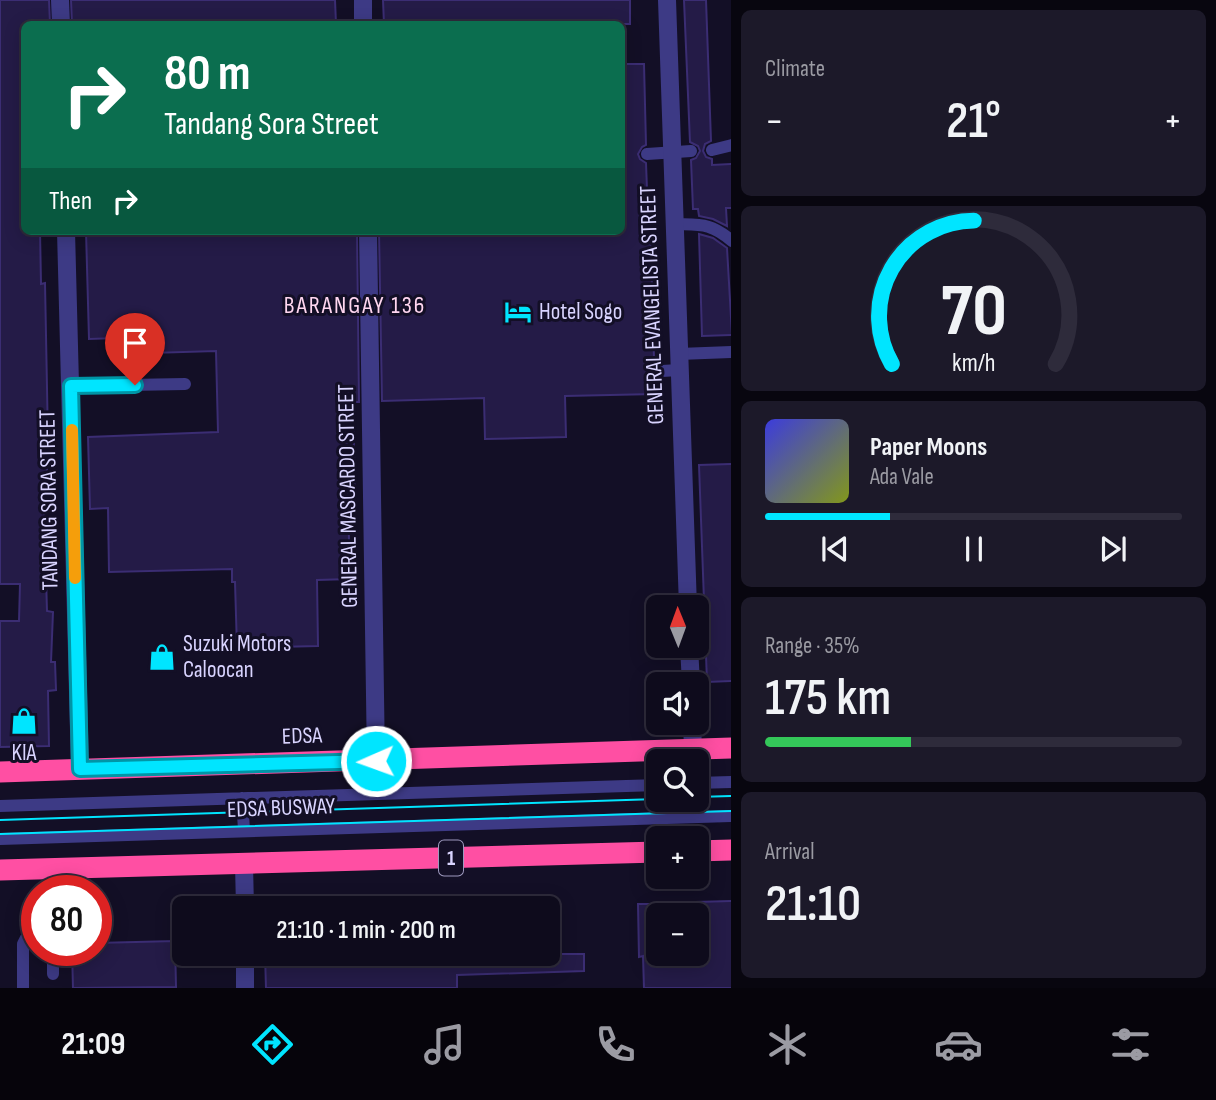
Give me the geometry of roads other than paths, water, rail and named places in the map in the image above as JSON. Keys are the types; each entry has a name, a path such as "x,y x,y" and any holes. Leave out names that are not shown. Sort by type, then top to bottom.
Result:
{"highway":[{"name":"EDSA","path":"693,749 731,748"},
{"name":"EDSA","path":"0,772 646,751"},
{"path":"709,851 731,850"},
{"name":"1","path":"0,870 646,852"}],"street":[{"path":"60,0 61,21"},
{"path":"363,0 363,21"},
{"name":"GENERAL EVANGELISTA STREET","path":"667,0 673,224 673,365 687,595"},
{"name":"TANDANG SORA STREET","path":"66,235 80,769"},
{"name":"GENERAL MASCARDO STREET","path":"368,235 376,761"},
{"path":"692,735 693,749"},
{"path":"244,864 245,896"},
{"path":"245,966 245,988"}],"lane":[{"path":"712,149 731,145"},
{"path":"647,154 691,151"},
{"path":"673,224 718,229 731,242"},
{"path":"673,365 731,352"},
{"path":"71,386 184,384"},
{"path":"709,783 731,782"},
{"name":"EDSA BUSWAY","path":"0,807 646,785"},
{"path":"242,798 244,830"},
{"name":"EDSA BUSWAY","path":"0,839 731,816"},
{"path":"52,869 52,875"},
{"path":"23,966 23,988"},
{"path":"53,966 53,974"}],"tram line":[{"path":"709,797 731,796"},
{"path":"0,820 646,799"},
{"path":"0,834 731,811"}],"place":[{"name":"Hotel Sogo","path":"518,312"},
{"name":"Suzuki Motors Caloocan","path":"162,657"},
{"name":"KIA","path":"24,721"}],"district":[{"name":"BARANGAY 136","path":"355,305"}]}
